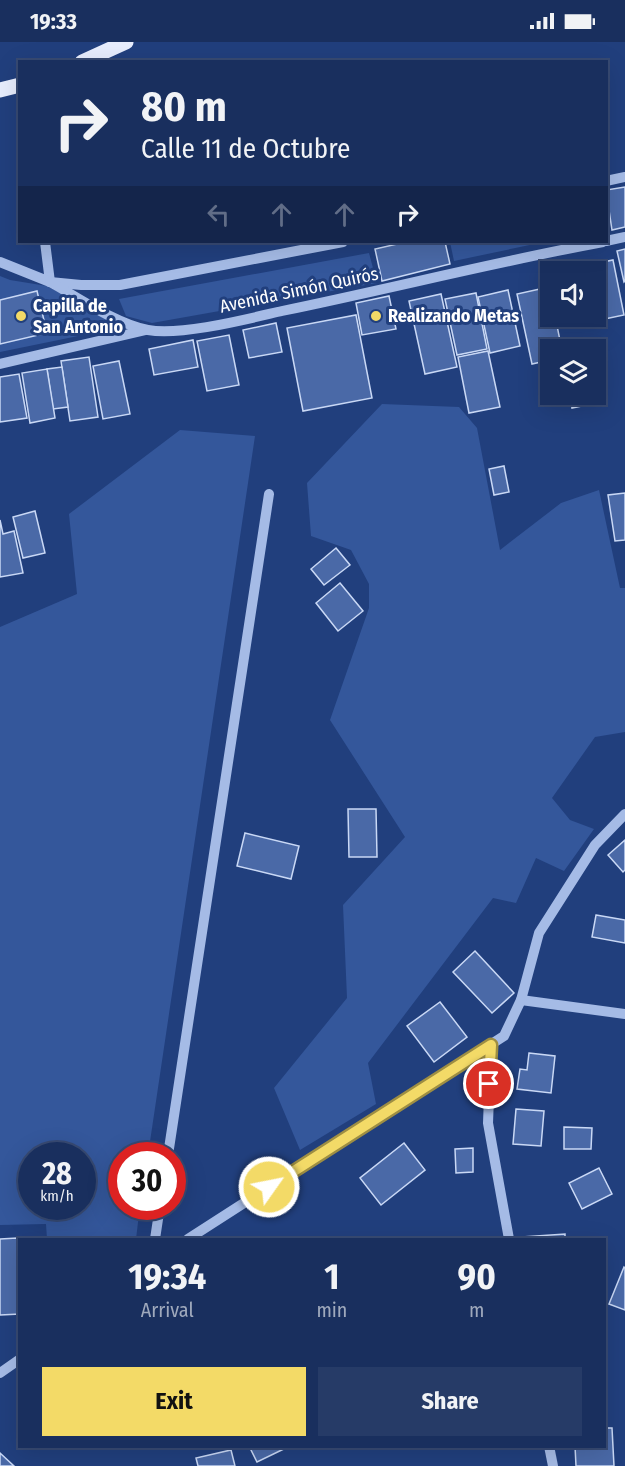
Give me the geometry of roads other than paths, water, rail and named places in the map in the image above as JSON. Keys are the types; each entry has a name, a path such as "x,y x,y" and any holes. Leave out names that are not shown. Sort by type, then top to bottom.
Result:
{"main road":[{"path":"86,60 126,42"},
{"path":"0,90 18,86"}],"street":[{"path":"608,181 625,177"},
{"name":"Avenida Simón Quirós","path":"608,240 625,237"},
{"path":"45,243 50,282"},
{"path":"0,262 50,282 120,285 339,243"},
{"name":"Avenida Simón Quirós","path":"50,282 110,316 146,330 183,330 253,318 519,257 593,243"},
{"path":"0,364 146,330"},
{"path":"170,1142 269,494"},
{"path":"190,1238 504,1036 521,1000 539,933 596,845 625,814"},
{"path":"521,1000 625,1014"},
{"path":"491,1045 488,1123 508,1238"},
{"path":"155,1238 158,1220"},
{"path":"0,1373 18,1360"},
{"path":"549,1448 553,1466"}],"place":[{"name":"Capilla de San Antonio","path":"21,316"},
{"name":"Realizando Metas","path":"376,316"}]}
